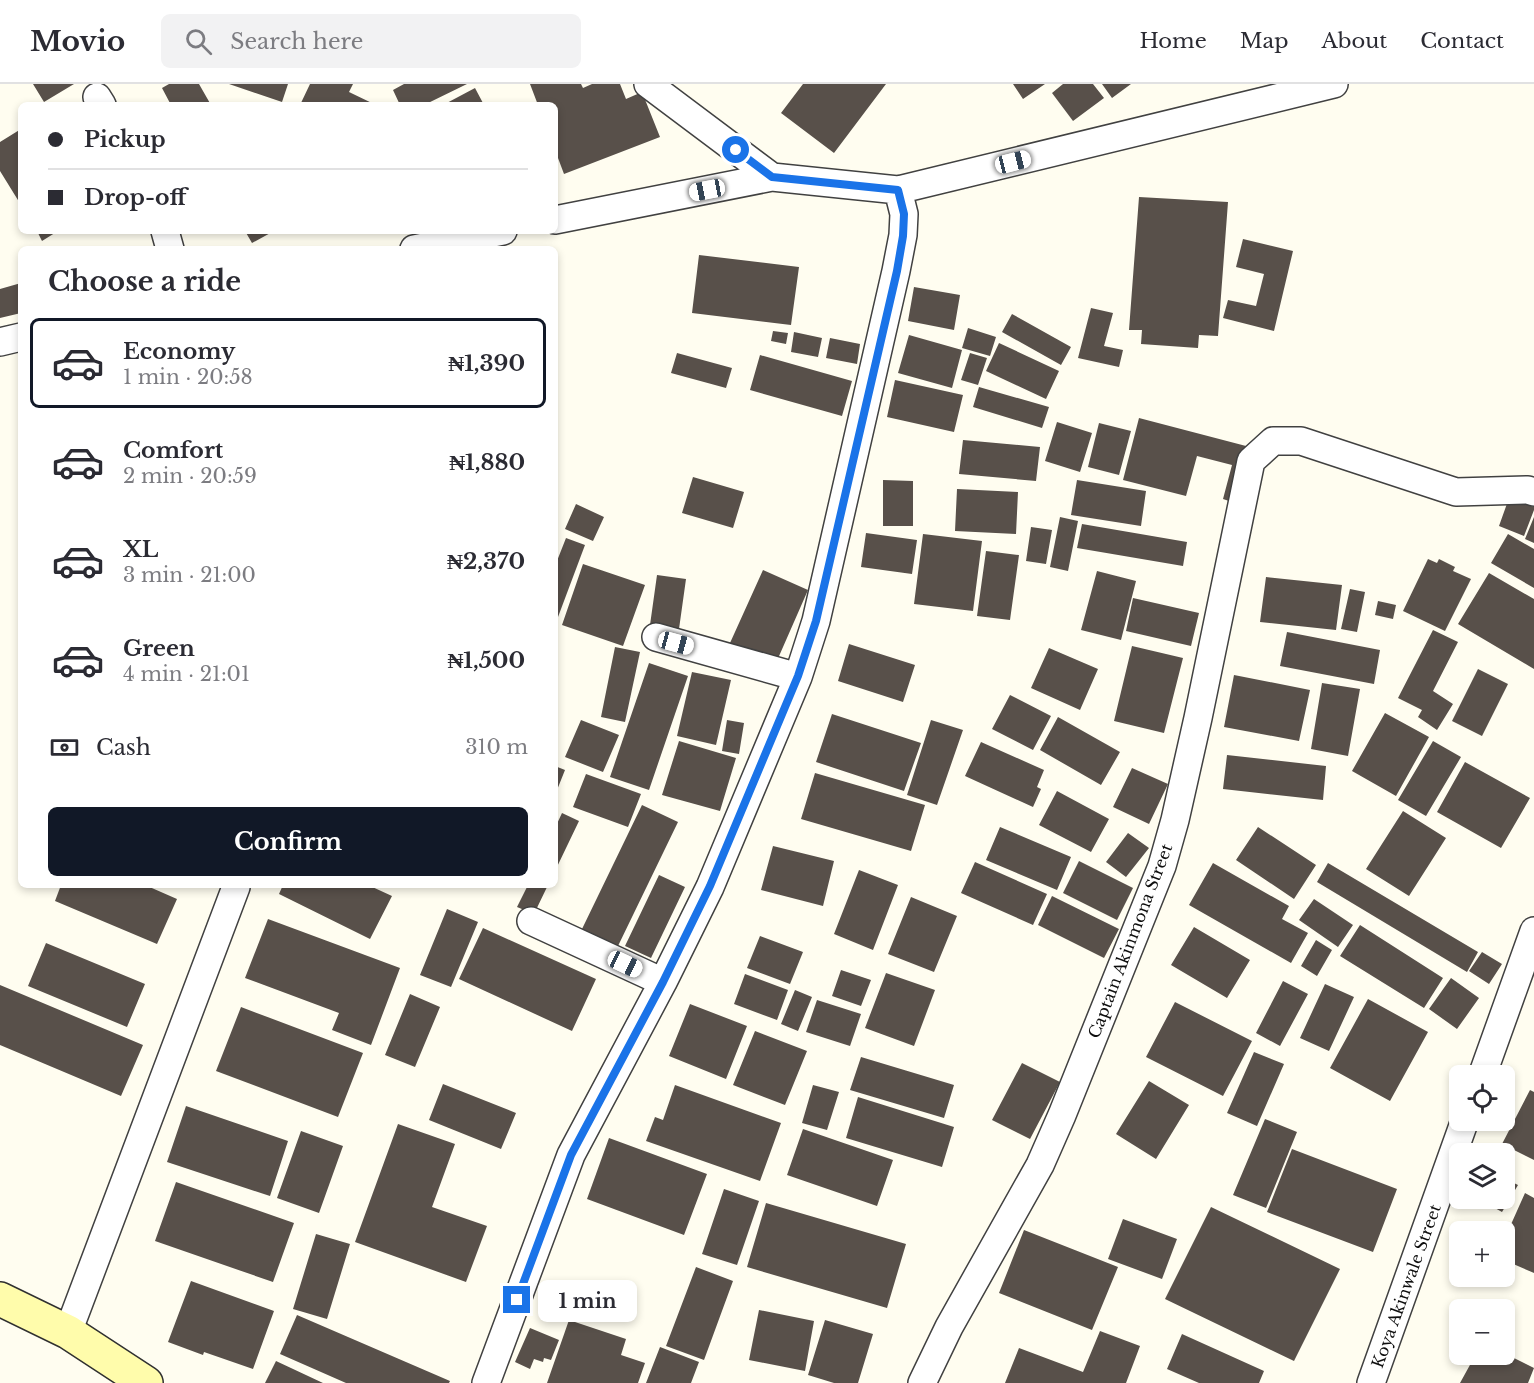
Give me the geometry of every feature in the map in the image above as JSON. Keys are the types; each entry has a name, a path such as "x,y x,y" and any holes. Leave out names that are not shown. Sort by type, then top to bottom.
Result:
{"street":[{"path":"648,84 772,177"},
{"path":"558,219 772,177 898,190 1334,84"},
{"path":"486,1383 571,1155 663,982 710,886 798,676 816,621 897,271 904,214 898,190"},
{"path":"429,246 488,234"},
{"path":"0,342 18,338"},
{"name":"Captain Akinmona Street","path":"922,1383 949,1327 1040,1165 1071,1094 1162,866 1198,718 1251,461 1273,441 1301,441 1456,492 1528,490 1534,492"},
{"path":"656,637 798,676"},
{"path":"68,1332 236,888"},
{"path":"531,921 663,982"},
{"path":"1486,1065 1534,931"},
{"name":"Koya Akinwale Street","path":"1371,1383 1461,1131"},
{"path":"0,1299 68,1332 146,1383"}],"building":[{"path":"33,84 74,84 44,102"},
{"path":"169,84 199,84 209,102 169,102 162,88"},
{"path":"229,84 288,84 282,102"},
{"path":"310,84 353,84 349,92 370,102 301,102"},
{"path":"404,84 467,84 430,102 399,102 393,90"},
{"path":"530,84 581,84 583,88 592,84 620,84 626,99 642,92 660,137 564,174 558,158 558,102 537,102"},
{"path":"803,84 886,84 834,153 781,113"},
{"path":"1013,84 1045,84 1023,99"},
{"path":"1063,84 1093,84 1104,98 1073,121 1052,93"},
{"path":"1102,84 1131,84 1112,98"},
{"path":"475,88 482,102 449,102"},
{"path":"18,131 18,200 0,171 0,142"},
{"path":"1139,197 1228,202 1218,336 1199,335 1198,348 1141,344 1142,330 1129,330"},
{"path":"38,234 53,234 42,241"},
{"path":"247,234 268,234 252,243"},
{"path":"1243,239 1293,251 1274,331 1223,318 1228,300 1256,306 1264,274 1236,267"},
{"path":"699,255 799,267 791,325 692,313"},
{"path":"18,284 18,314 0,318 0,289"},
{"path":"914,287 960,295 954,330 908,321"},
{"path":"1091,308 1113,313 1104,346 1123,350 1119,367 1078,358"},
{"path":"1012,314 1071,347 1061,365 1002,332"},
{"path":"968,328 996,337 990,356 962,348"},
{"path":"773,331 788,333 786,344 771,341"},
{"path":"794,332 822,338 818,357 791,352"},
{"path":"909,335 962,350 952,388 898,373"},
{"path":"830,338 860,344 857,364 826,358"},
{"path":"999,343 1059,371 1046,399 986,371"},
{"path":"677,353 732,368 726,388 671,373"},
{"path":"970,353 987,358 978,385 961,380"},
{"path":"760,355 852,381 842,416 750,390"},
{"path":"895,380 963,395 954,432 887,417"},
{"path":"979,387 1049,407 1042,428 973,407"},
{"path":"1139,418 1246,446 1232,502 1223,499 1232,465 1197,456 1186,496 1123,480"},
{"path":"1057,422 1092,433 1080,472 1045,461"},
{"path":"1099,423 1131,431 1119,475 1088,467"},
{"path":"963,440 1040,447 1036,481 959,474"},
{"path":"693,477 744,492 733,528 682,513"},
{"path":"883,480 913,481 913,526 883,526"},
{"path":"1077,480 1146,491 1141,526 1071,515"},
{"path":"957,489 1018,492 1016,534 955,531"},
{"path":"1509,498 1534,507 1524,536 1499,526"},
{"path":"576,504 604,517 593,541 565,529"},
{"path":"1060,517 1078,521 1068,571 1050,567"},
{"path":"1534,517 1534,543 1525,539"},
{"path":"1082,524 1187,542 1183,566 1077,548"},
{"path":"1031,527 1052,530 1046,564 1026,561"},
{"path":"866,533 917,540 912,574 861,567"},
{"path":"923,534 982,541 973,611 914,604"},
{"path":"1508,534 1534,549 1534,588 1491,563"},
{"path":"566,538 585,545 558,617 558,558"},
{"path":"986,551 1019,555 1010,620 977,616"},
{"path":"1428,559 1437,563 1439,559 1455,567 1453,571 1471,579 1445,631 1403,611"},
{"path":"583,564 645,585 623,646 562,625"},
{"path":"763,570 808,590 776,663 730,643"},
{"path":"1097,571 1136,581 1121,640 1081,630"},
{"path":"1489,573 1534,599 1534,669 1458,624"},
{"path":"657,575 686,579 679,629 650,625"},
{"path":"1266,577 1342,585 1336,630 1260,622"},
{"path":"1350,589 1365,592 1357,632 1341,629"},
{"path":"1133,598 1199,613 1191,646 1126,631"},
{"path":"1378,601 1396,605 1393,619 1375,615"},
{"path":"1433,630 1458,642 1433,691 1453,704 1437,730 1418,717 1422,710 1398,698"},
{"path":"1287,632 1380,650 1374,684 1280,666"},
{"path":"849,644 915,665 903,702 838,681"},
{"path":"1132,646 1183,658 1164,733 1114,721"},
{"path":"615,647 640,652 625,722 601,717"},
{"path":"1049,648 1098,669 1080,710 1031,688"},
{"path":"649,663 688,676 649,790 610,777"},
{"path":"1478,669 1508,684 1482,736 1452,721"},
{"path":"692,672 731,680 716,745 677,736"},
{"path":"1234,675 1310,690 1299,741 1224,727"},
{"path":"1322,683 1360,689 1348,756 1311,749"},
{"path":"1010,695 1051,716 1033,750 992,729"},
{"path":"1385,713 1429,737 1396,796 1352,771"},
{"path":"832,714 921,743 904,791 816,762"},
{"path":"1058,717 1120,752 1101,785 1040,750"},
{"path":"581,720 619,735 603,772 565,757"},
{"path":"727,720 744,723 739,754 722,751"},
{"path":"931,720 963,730 937,805 907,795"},
{"path":"679,741 736,758 720,811 662,795"},
{"path":"1433,741 1461,757 1426,816 1398,800"},
{"path":"981,742 1044,770 1037,787 1041,789 1033,807 965,776"},
{"path":"1227,755 1326,766 1323,800 1223,789"},
{"path":"1465,762 1530,798 1501,848 1437,812"},
{"path":"558,767 565,770 558,788"},
{"path":"1132,768 1168,784 1149,824 1113,807"},
{"path":"815,773 925,805 911,851 801,819"},
{"path":"586,774 641,794 628,827 573,807"},
{"path":"1057,791 1109,819 1091,852 1039,825"},
{"path":"642,805 678,822 618,946 582,929"},
{"path":"1403,811 1446,838 1409,896 1366,869"},
{"path":"562,813 579,821 558,865 558,822"},
{"path":"1000,827 1071,857 1057,890 986,860"},
{"path":"1258,827 1316,865 1294,899 1236,860"},
{"path":"1128,833 1149,848 1126,877 1106,862"},
{"path":"773,846 834,861 823,906 761,890"},
{"path":"1079,861 1133,888 1117,920 1063,893"},
{"path":"975,862 1047,894 1033,925 961,893"},
{"path":"1213,863 1289,906 1282,919 1308,933 1291,963 1189,905"},
{"path":"1328,863 1478,952 1467,972 1317,882"},
{"path":"859,870 898,885 873,950 834,934"},
{"path":"659,875 685,887 651,958 625,946"},
{"path":"60,888 152,888 177,899 157,944 55,901"},
{"path":"282,888 375,888 392,896 370,939 279,894"},
{"path":"526,888 547,888 534,914 517,907"},
{"path":"1052,896 1119,929 1104,958 1038,925"},
{"path":"911,897 957,916 934,972 888,954"},
{"path":"1314,899 1353,925 1338,947 1299,920"},
{"path":"447,909 478,922 451,987 420,975"},
{"path":"268,919 400,968 371,1045 332,1030 339,1013 245,978"},
{"path":"1360,925 1443,978 1424,1008 1340,956"},
{"path":"1194,927 1250,960 1227,998 1171,965"},
{"path":"483,928 596,979 572,1031 459,979"},
{"path":"760,936 803,952 790,984 747,968"},
{"path":"1316,940 1332,950 1317,976 1301,966"},
{"path":"46,943 145,984 127,1027 28,986"},
{"path":"1482,952 1502,964 1489,984 1469,971"},
{"path":"841,970 871,980 861,1006 832,996"},
{"path":"886,973 935,990 914,1046 865,1028"},
{"path":"745,974 788,990 777,1020 734,1004"},
{"path":"1451,978 1479,998 1457,1029 1429,1009"},
{"path":"1283,981 1308,994 1280,1046 1256,1033"},
{"path":"1325,984 1354,997 1329,1051 1300,1038"},
{"path":"0,985 143,1045 121,1096 0,1045"},
{"path":"795,990 812,997 798,1031 781,1024"},
{"path":"410,994 440,1007 415,1067 385,1055"},
{"path":"1368,999 1428,1032 1390,1101 1330,1068"},
{"path":"817,1000 861,1014 850,1046 806,1032"},
{"path":"1175,1002 1252,1041 1223,1096 1146,1057"},
{"path":"690,1004 747,1026 726,1079 669,1056"},
{"path":"241,1007 363,1053 338,1117 216,1071"},
{"path":"755,1031 807,1051 785,1105 733,1085"},
{"path":"1254,1052 1284,1064 1257,1126 1227,1113"},
{"path":"861,1057 954,1085 944,1118 850,1090"},
{"path":"1022,1063 1060,1082 1030,1139 992,1120"},
{"path":"1149,1081 1189,1105 1156,1159 1116,1134"},
{"path":"443,1084 516,1113 501,1149 429,1120"},
{"path":"675,1085 781,1123 760,1181 646,1141 655,1117 663,1120"},
{"path":"813,1085 839,1092 827,1130 802,1123"},
{"path":"1530,1090 1534,1092 1534,1160 1515,1150 1515,1143 1503,1143 1509,1131 1515,1131 1515,1119"},
{"path":"858,1097 954,1127 942,1167 846,1138"},
{"path":"186,1106 288,1141 270,1196 167,1162"},
{"path":"1265,1119 1297,1132 1266,1208 1233,1195"},
{"path":"398,1124 455,1144 432,1207 487,1226 466,1282 355,1242"},
{"path":"803,1129 893,1160 877,1206 787,1175"},
{"path":"301,1131 343,1146 319,1213 277,1198"},
{"path":"609,1138 707,1174 684,1235 587,1199"},
{"path":"1292,1149 1397,1189 1373,1252 1267,1212"},
{"path":"176,1182 294,1223 273,1282 155,1241"},
{"path":"724,1189 759,1201 737,1265 702,1254"},
{"path":"1525,1193 1534,1198 1534,1273 1515,1265 1515,1221 1512,1221"},
{"path":"766,1203 906,1244 887,1308 747,1267"},
{"path":"1211,1207 1340,1269 1294,1361 1165,1299"},
{"path":"1123,1219 1177,1239 1162,1279 1108,1259"},
{"path":"1024,1230 1118,1267 1092,1330 999,1293"},
{"path":"316,1234 350,1244 327,1319 293,1309"},
{"path":"696,1267 733,1281 704,1360 666,1346"},
{"path":"191,1281 274,1311 253,1369 168,1342"},
{"path":"759,1310 814,1321 805,1371 749,1360"},
{"path":"297,1315 450,1381 449,1383 346,1383 280,1354"},
{"path":"569,1320 626,1339 621,1355 645,1363 638,1383 547,1383"},
{"path":"825,1320 873,1334 858,1383 834,1383 808,1375"},
{"path":"530,1328 559,1340 551,1360 544,1358 543,1362 534,1359 530,1369 515,1362"},
{"path":"1100,1331 1140,1346 1126,1383 1005,1383 1019,1348 1083,1372"},
{"path":"1182,1334 1264,1371 1259,1383 1199,1383 1167,1369"},
{"path":"660,1347 699,1362 691,1383 646,1383"},
{"path":"1515,1358 1534,1368 1528,1383 1460,1383 1470,1365 1515,1365"},
{"path":"276,1361 323,1383 265,1383"}],"route":[{"path":"517,1300 571,1155 663,982 710,886 798,676 816,621 897,271 904,214 898,190 772,177 736,150"}]}
